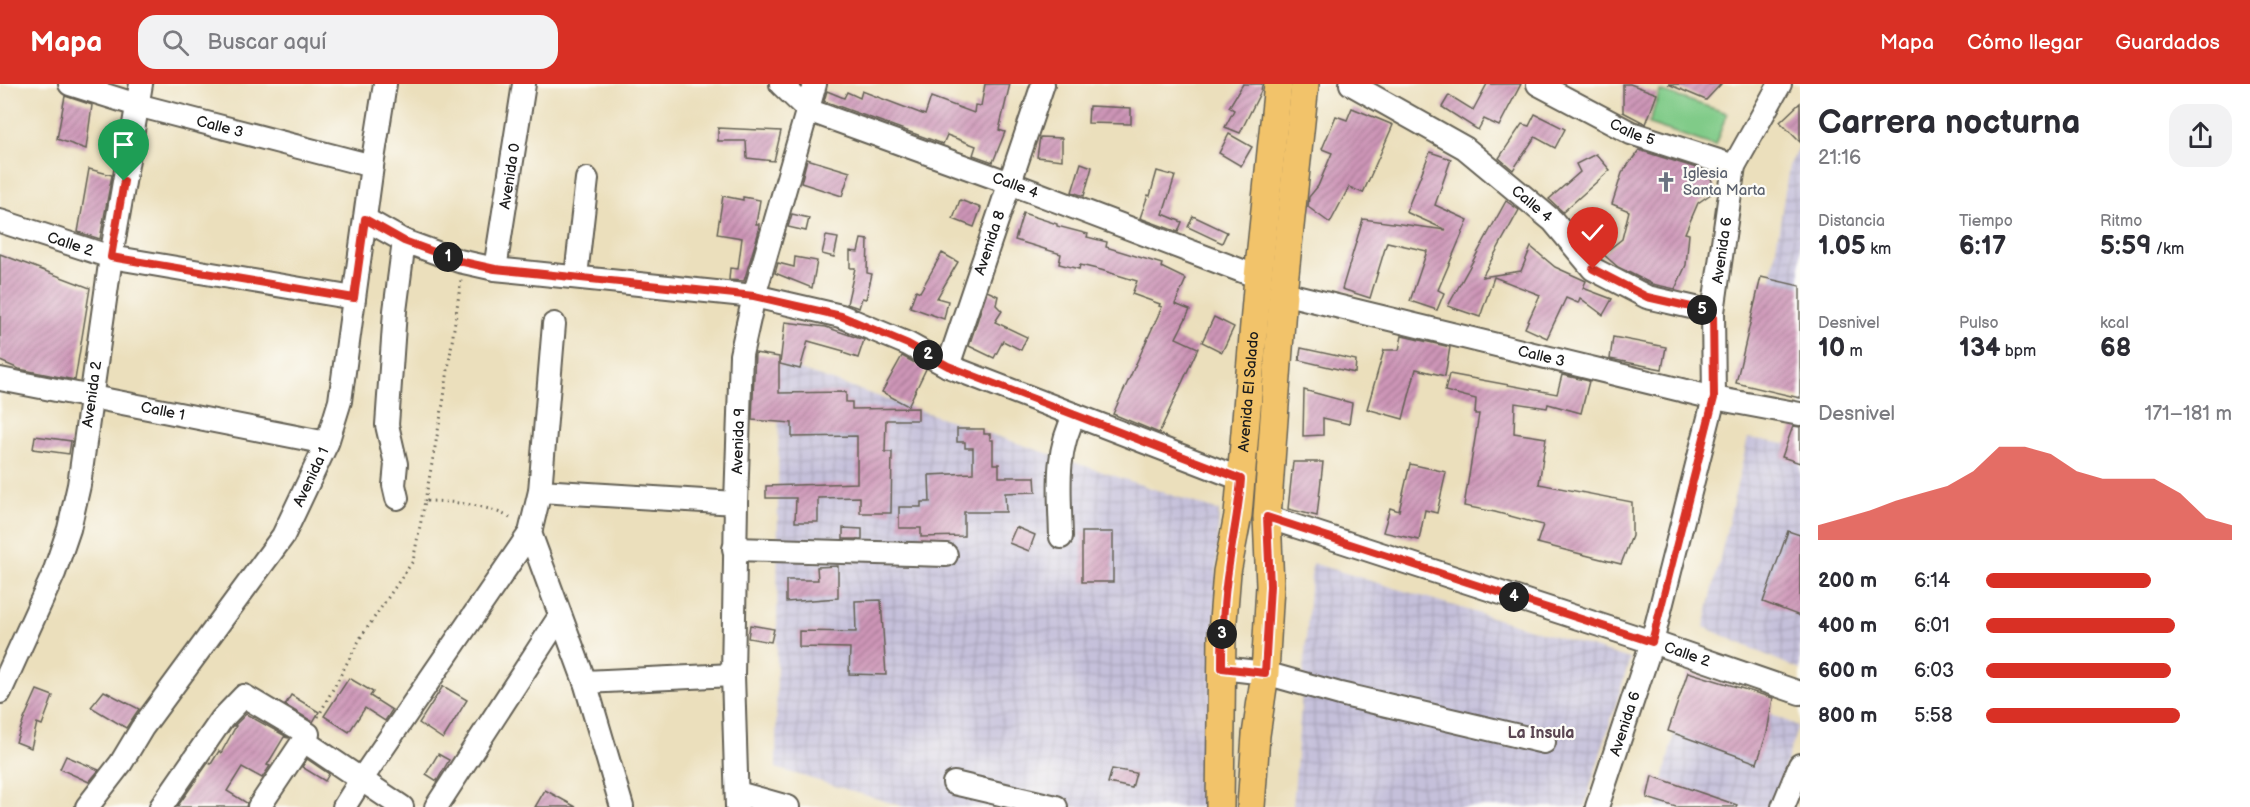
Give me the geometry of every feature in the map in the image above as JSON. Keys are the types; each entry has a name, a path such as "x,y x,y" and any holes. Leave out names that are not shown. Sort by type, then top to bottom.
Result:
{"main road":[{"name":"Avenida El Salado","path":"1220,807 1222,633 1227,572 1238,515 1258,277 1278,84"},
{"name":"Avenida El Salado","path":"1251,807 1256,735 1265,673 1270,586 1267,517 1283,293 1305,84"}],"street":[{"name":"Calle 3","path":"70,84 139,94 372,166"},
{"name":"Avenida 1","path":"87,807 283,536 327,443 340,401 372,166 386,84"},
{"name":"Avenida 0","path":"495,269 524,84"},
{"name":"Calle 4","path":"781,84 808,110 1010,183 1258,277"},
{"name":"Avenida 9","path":"738,800 733,675 734,549 741,355 754,296 815,84"},
{"name":"Avenida 8","path":"948,366 1043,84"},
{"name":"Calle 4","path":"1352,84 1465,148 1553,220 1593,269 1647,297 1713,312"},
{"name":"Calle 5","path":"1538,84 1631,133 1734,166"},
{"name":"Avenida 6","path":"1597,807 1652,642 1714,398 1713,312 1734,166 1780,84"},
{"name":"Avenida 2","path":"0,692 54,573 69,530 79,485 111,257 139,94"},
{"path":"576,276 587,179"},
{"path":"365,219 404,241 464,262 495,269 754,296 841,316 908,344 948,366 1241,479"},
{"name":"Calle 2","path":"0,221 111,257 354,298"},
{"path":"397,498 394,485 396,464 387,425 395,311 404,241"},
{"name":"Calle 3","path":"1283,293 1714,398 1800,414"},
{"path":"344,807 530,533 540,491 554,324"},
{"name":"Calle 1","path":"0,379 327,443"},
{"path":"1061,537 1058,467 1066,430 1074,415"},
{"path":"540,491 736,503"},
{"name":"Calle 2","path":"1267,517 1652,642 1800,693"},
{"path":"530,533 585,682 622,807"},
{"path":"734,549 946,555"},
{"path":"436,807 560,616"},
{"path":"1222,668 1265,673 1340,694 1544,742"},
{"path":"585,682 733,675"},
{"path":"161,807 222,719 244,696 402,807"},
{"path":"259,807 306,738"},
{"path":"102,807 121,763"},
{"path":"1784,807 1800,765"},
{"path":"954,783 1056,807"},
{"path":"738,800 788,807"}],"path":[{"path":"306,738 361,637 413,561 442,404 464,262"},
{"path":"425,501 444,501 507,515 530,533"}],"shaded area":[{"path":"1800,145 1800,397 1754,386 1789,166"},
{"path":"779,363 1219,511 1207,807 904,807 776,768"},
{"path":"1748,438 1800,446 1800,670 1704,627"},
{"path":"1312,563 1630,659 1584,807 1293,807"},
{"path":"1687,676 1798,726 1772,807 1657,807"}],"green space":[{"path":"1660,91 1727,113 1715,146 1649,124"}],"building":[{"path":"985,84 1010,84 999,130 1005,132 993,162 973,155 976,146 947,135 943,144 824,101 827,91 844,98 847,92 860,98 862,91 925,115 931,97 974,113 975,105 981,106"},
{"path":"1243,84 1262,84 1261,91 1240,133 1225,127 1234,110 1229,107"},
{"path":"1487,84 1521,84 1499,126 1484,119 1478,130 1442,107 1449,95 1473,110"},
{"path":"1623,84 1630,84 1657,94 1646,124 1623,112"},
{"path":"1668,84 1721,84 1706,100"},
{"path":"65,96 92,105 86,149 57,139"},
{"path":"1800,103 1800,142 1780,122"},
{"path":"1089,106 1131,108 1131,124 1088,123"},
{"path":"1352,108 1393,125 1363,193 1349,187 1330,223 1308,207 1309,197 1318,186 1332,153 1322,149 1336,116 1347,120"},
{"path":"1535,114 1565,129 1555,148 1535,137 1513,170 1499,158 1522,124 1529,126"},
{"path":"718,128 781,131 774,161 747,158 746,141 718,141"},
{"path":"1229,134 1252,147 1241,166 1219,153"},
{"path":"1040,137 1062,138 1062,160 1037,157"},
{"path":"1639,150 1709,172 1715,191 1698,203 1685,233 1689,234 1686,265 1675,289 1652,284 1618,267 1603,254 1622,239 1629,211 1612,204 1622,173"},
{"path":"1430,152 1451,159 1435,205 1468,220 1438,290 1444,293 1437,310 1410,301 1427,251 1387,242 1370,298 1342,289 1363,219 1446,230 1406,212"},
{"path":"1596,154 1610,170 1563,212 1549,199 1580,172 1576,164"},
{"path":"807,159 850,172 842,196 801,183"},
{"path":"1081,163 1092,167 1084,196 1072,192"},
{"path":"89,169 112,175 100,239 78,232"},
{"path":"1157,171 1175,176 1163,214 1182,222 1178,232 1140,218 1148,195 1150,196"},
{"path":"723,196 743,200 743,197 760,200 756,224 759,224 758,234 744,281 729,280 730,268 738,269 742,238 717,234"},
{"path":"960,200 981,208 974,227 953,219"},
{"path":"1506,201 1519,210 1482,277 1521,271 1531,247 1555,267 1586,281 1583,288 1612,299 1603,315 1580,298 1578,303 1566,298 1547,338 1525,328 1540,295 1494,277 1480,317 1448,306"},
{"path":"1023,213 1057,224 1057,226 1088,234 1087,237 1107,242 1106,247 1162,264 1161,267 1186,279 1175,304 1190,310 1176,338 1198,348 1159,433 1113,414 1162,307 1159,306 1160,304 1132,294 1137,281 1080,265 1079,269 1059,264 1061,254 1015,240"},
{"path":"792,214 809,218 806,231 788,227"},
{"path":"1193,216 1227,232 1222,243 1188,227"},
{"path":"826,236 838,238 834,257 822,254"},
{"path":"861,239 868,240 867,273 872,274 866,299 862,298 859,308 847,304 855,268 850,268 850,251 858,252"},
{"path":"942,253 958,262 937,298 948,301 944,319 910,307 916,290 920,292"},
{"path":"0,254 90,288 75,380 19,369 0,361"},
{"path":"795,257 817,261 812,288 775,273 778,263 794,267"},
{"path":"1761,277 1800,286 1800,398 1736,383"},
{"path":"987,291 998,296 996,305 1002,311 995,322 1027,337 1021,350 1003,341 994,358 969,346"},
{"path":"1214,317 1234,327 1222,352 1202,342"},
{"path":"785,322 826,327 864,340 858,358 843,353 844,351 808,341 800,369 780,364"},
{"path":"1402,336 1450,347 1445,376 1416,369 1403,419 1367,409 1384,350 1399,350"},
{"path":"1613,337 1666,347 1662,369 1610,359"},
{"path":"1301,348 1356,360 1355,373 1299,360"},
{"path":"755,353 779,357 779,393 846,392 846,402 852,402 852,409 918,408 918,420 886,420 885,452 892,452 891,513 860,513 860,497 818,498 818,522 795,522 796,498 766,498 766,486 857,483 857,436 792,437 792,423 752,420"},
{"path":"902,356 926,369 908,406 882,392"},
{"path":"1449,374 1557,394 1562,375 1589,381 1581,413 1548,404 1547,408 1515,403 1514,433 1546,438 1539,484 1632,502 1632,536 1621,564 1537,543 1543,525 1464,506 1479,414 1475,414 1476,399 1445,391"},
{"path":"1304,390 1352,403 1349,424 1323,418 1323,435 1303,436"},
{"path":"1793,426 1800,427 1800,463 1782,457"},
{"path":"957,429 984,429 984,434 990,434 990,440 993,440 993,464 999,464 999,477 1035,477 1036,492 1005,493 1006,512 964,512 964,536 921,537 921,528 899,528 899,507 921,507 921,502 930,502 929,475 973,473 973,448 965,448 965,442 957,442"},
{"path":"35,436 71,441 69,454 33,449"},
{"path":"1293,462 1323,462 1317,516 1288,509"},
{"path":"1410,464 1446,472 1437,513 1425,510 1419,540 1383,532 1390,508 1399,511"},
{"path":"1016,527 1035,535 1029,551 1009,543"},
{"path":"843,528 862,529 862,539 843,539"},
{"path":"1788,531 1800,535 1800,616 1763,602"},
{"path":"1082,532 1113,532 1113,582 1082,582"},
{"path":"838,566 838,598 786,602 786,580 818,580 817,567"},
{"path":"881,600 886,675 849,674 850,648 799,647 799,631 856,632 855,601"},
{"path":"750,625 774,629 771,642 748,638"},
{"path":"1688,672 1773,698 1767,733 1757,763 1668,731"},
{"path":"349,678 373,692 370,696 392,710 385,721 365,708 349,732 324,716"},
{"path":"443,686 467,700 443,739 419,723"},
{"path":"37,690 53,696 42,725 37,723 31,748 16,742"},
{"path":"104,691 139,709 126,728 91,707"},
{"path":"291,695 319,712 313,722 285,705"},
{"path":"246,714 289,738 284,737 262,778 242,767 227,791 247,803 246,807 177,807 208,763 211,764 219,751 221,753 236,726 234,726"},
{"path":"438,754 449,760 437,781 426,774"},
{"path":"66,756 99,770 89,782 60,769"},
{"path":"307,759 329,774 325,781 302,767"},
{"path":"1112,769 1136,773 1132,788 1108,783"},
{"path":"1652,776 1737,805 1736,807 1676,807 1647,798"},
{"path":"545,790 576,807 535,807"}],"place":[{"name":"Iglesia Santa Marta","path":"1666,182"}],"district":[{"name":"La Insula","path":"1541,732"}],"route":[{"path":"124,181 111,257 354,298 365,219 404,241 459,261 495,269 754,296 841,316 908,344 948,366 1241,479 1238,515 1227,572 1222,633 1222,668 1265,673 1270,586 1267,517 1652,642 1714,398 1713,312 1647,297 1593,269"}]}
